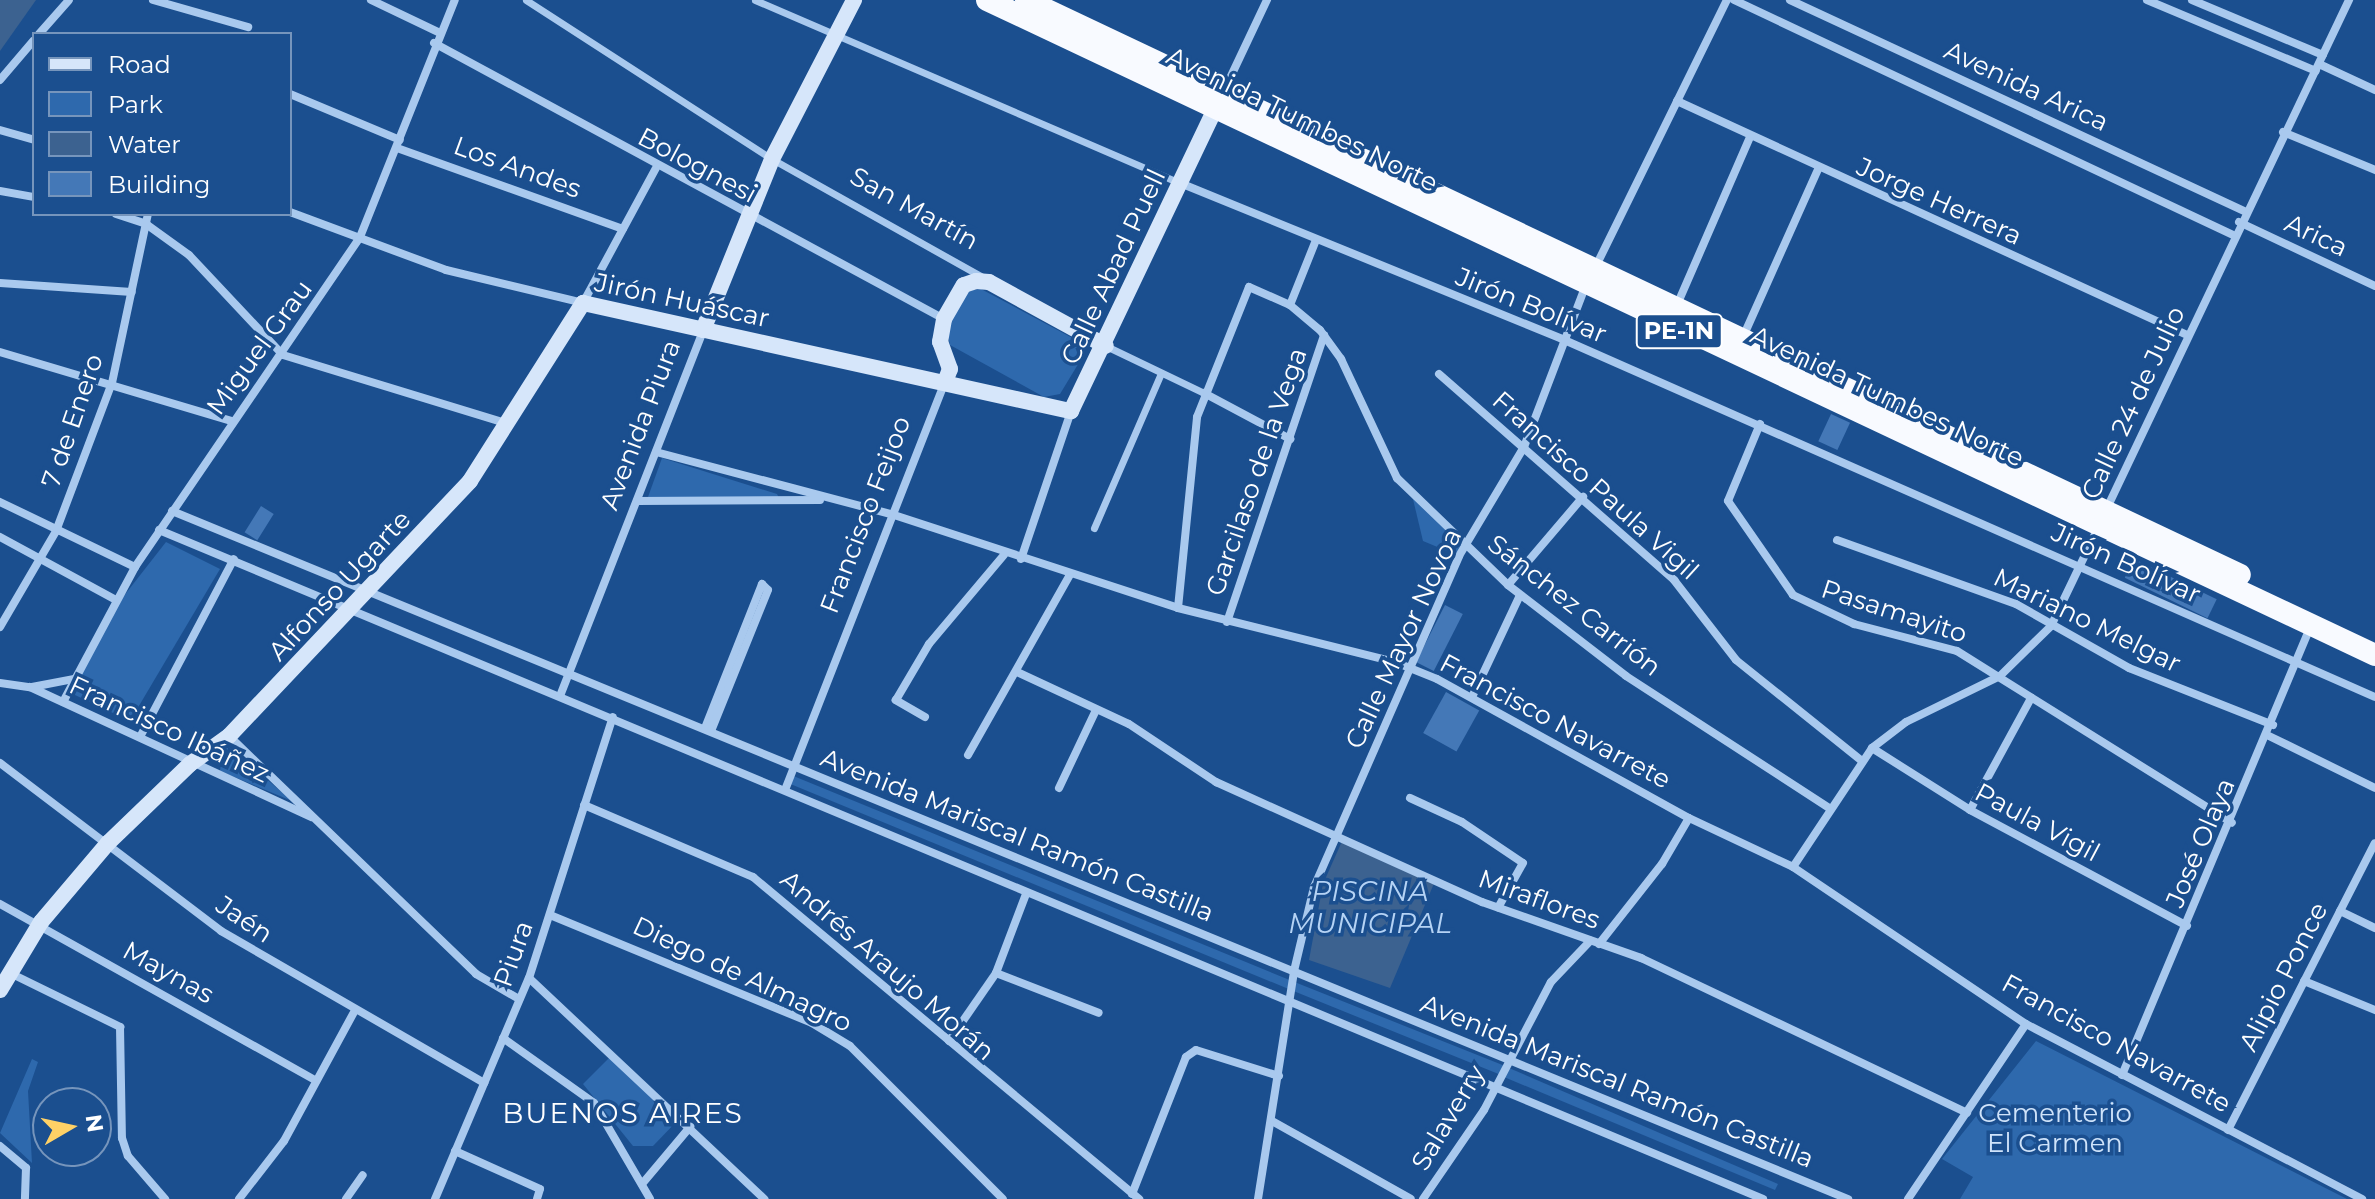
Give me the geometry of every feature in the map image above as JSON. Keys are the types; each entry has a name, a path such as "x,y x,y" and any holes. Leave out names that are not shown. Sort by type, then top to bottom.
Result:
{"highway":[{"name":"Avenida Tumbes Norte","path":"987,0 1219,102 2102,519 2375,639"},
{"name":"Avenida Tumbes Norte","path":"1026,0 1219,102"},
{"name":"Avenida Tumbes Norte","path":"1590,279 1675,311 1741,342 2375,655"}],"main road":[{"name":"Avenida Piura","path":"703,330 772,159 854,0"},
{"name":"Calle Abad Puell","path":"1071,411 1106,346 1219,102"},
{"path":"944,319 964,285 989,282"},
{"name":"San Martín","path":"989,282 1106,346"},
{"name":"Jirón Huáscar","path":"583,303 1071,411"},
{"name":"Alfonso Ugarte","path":"0,990 41,922 108,843 190,764 229,736 355,607 470,481 583,303"},
{"name":"Francisco Feijoo","path":"944,319 940,342 950,369 945,382"}],"street":[{"path":"41,32 69,0"},
{"path":"153,0 248,27"},
{"path":"371,0 438,32"},
{"name":"Miguel Grau","path":"63,702 135,567 232,421 283,355 360,237 398,144 438,32 455,0"},
{"name":"San Martín","path":"526,0 772,159 989,282"},
{"name":"Jirón Bolívar","path":"755,0 838,33 1180,183 1562,339 1760,424 2375,697"},
{"name":"Calle Abad Puell","path":"1219,102 1267,0"},
{"name":"Calle Mayor Novoa","path":"1258,1199 1294,971 1314,887 1466,546 1524,447 1562,339 1727,0"},
{"path":"1734,0 2233,235"},
{"name":"Avenida Arica","path":"1790,0 2244,211"},
{"path":"2147,0 2319,63"},
{"path":"2192,0 2375,90"},
{"name":"Calle 24 de Julio","path":"1793,867 1829,808 1872,748 1906,722 2000,676 2051,626 2244,211 2349,0"},
{"name":"Bolognesi","path":"434,43 656,168 944,319"},
{"path":"0,80 30,50"},
{"name":"Los Andes","path":"292,95 398,144 623,229"},
{"name":"Jorge Herrera","path":"1677,101 1818,169 2187,335"},
{"path":"0,130 32,139"},
{"path":"2283,132 2375,170"},
{"path":"1675,311 1750,137"},
{"name":"Alfonso Ugarte","path":"583,303 656,168"},
{"path":"1741,342 1818,169"},
{"path":"0,191 32,197"},
{"name":"Jirón Huáscar","path":"292,213 446,270 583,303"},
{"path":"147,219 189,255 283,355 506,423"},
{"name":"7 de Enero","path":"0,627 56,531 112,383 147,219"},
{"name":"Arica","path":"2239,222 2375,286"},
{"path":"1290,305 1316,240"},
{"path":"0,283 132,292"},
{"name":"Sánchez Carrión","path":"1204,393 1249,287 1290,305 1324,335 1397,478 1466,546 1520,595 1626,676 1829,808"},
{"name":"Avenida Piura","path":"560,696 703,330"},
{"name":"Garcilaso de la Vega","path":"1227,622 1324,335"},
{"name":"San Martín","path":"1106,346 1290,439"},
{"path":"0,352 232,421"},
{"path":"1094,528 1161,373"},
{"name":"Francisco Paula Vigil","path":"1439,374 1583,497 1674,580 1736,660 1861,760"},
{"name":"Francisco Feijoo","path":"785,790 945,382"},
{"path":"1178,608 1204,393"},
{"name":"Calle Abad Puell","path":"1021,559 1071,411"},
{"name":"Pasamayito","path":"1760,424 1728,501 1793,595 1854,624 1944,644 2232,823"},
{"name":"Francisco Navarrete","path":"656,452 891,514 1004,555 1178,608 1411,668 1473,695 1689,818 1793,867 2026,1024 2362,1199"},
{"path":"1508,585 1583,497"},
{"path":"637,501 718,505 829,500"},
{"path":"0,502 135,567"},
{"name":"Avenida Mariscal Ramón Castilla","path":"172,511 372,589 794,769 1509,1057 1848,1199"},
{"name":"Avenida Mariscal Ramón Castilla","path":"159,530 355,607 1026,894 1496,1084 1763,1199"},
{"path":"0,537 42,557 116,600"},
{"name":"Mariano Melgar","path":"1837,540 2016,604 2129,668 2273,725"},
{"path":"925,717 896,700 929,644 1004,555"},
{"path":"140,737 234,559"},
{"path":"968,755 1070,575"},
{"path":"762,584 768,590 708,730 762,584"},
{"path":"1473,695 1520,595"},
{"name":"José Olaya","path":"2122,1075 2269,736 2312,625"},
{"name":"Miraflores","path":"1017,672 1152,738 1216,782 1498,908 1595,942 1967,1113"},
{"path":"30,687 74,679"},
{"name":"Francisco Ibáñez","path":"0,683 30,687 140,737 190,764 319,821"},
{"path":"1970,810 2031,698"},
{"path":"1059,788 1096,710"},
{"name":"Piura","path":"435,1199 529,978 613,717"},
{"name":"Francisco Ibáñez","path":"229,736 476,974 519,999"},
{"path":"2269,736 2375,788"},
{"name":"Paula Vigil","path":"1872,748 1970,810 2187,926"},
{"name":"Jaén","path":"0,763 221,931 484,1083"},
{"path":"1410,798 1462,822 1523,863 1498,908"},
{"name":"Andrés Araujo Morán","path":"584,805 753,877 1136,1197"},
{"name":"Salaverry","path":"1423,1199 1496,1084 1551,982 1595,942 1662,864 1689,818"},
{"name":"Alipio Ponce","path":"2228,1130 2375,843"},
{"path":"949,1041 996,973 1026,894"},
{"name":"Maynas","path":"0,904 41,922 315,1080"},
{"path":"2340,911 2375,928"},
{"name":"Diego de Almagro","path":"550,915 838,1038 896,1088 1003,1199"},
{"path":"10,972 120,1027 122,1138 128,1156 165,1199"},
{"path":"996,973 1099,1013"},
{"path":"529,978 764,1199"},
{"path":"2304,981 2375,1010"},
{"path":"239,1199 267,1167 355,1010"},
{"path":"1908,1199 2026,1024"},
{"path":"503,1038 594,1103 650,1199"},
{"path":"1136,1197 1186,1057 1196,1050 1279,1076"},
{"path":"1272,1121 1411,1199"},
{"path":"642,1184 690,1127"},
{"path":"0,1146 26,1168 25,1199"},
{"path":"455,1151 540,1189 537,1199"},
{"path":"346,1199 363,1175"}],"green space":[{"path":"981,289 1078,341 1080,361 1060,394 1044,397 950,345 946,328 965,291"},
{"path":"662,458 777,494 779,498 648,497"},
{"path":"1412,495 1466,546 1459,556 1423,541"},
{"path":"166,542 220,569 130,721 75,695 74,686 123,597"},
{"path":"223,746 228,746 292,801 220,771"},
{"path":"791,775 1505,1066 1501,1075 1291,990 788,783"},
{"name":"Cementerio El Carmen","path":"2036,1041 2347,1199 1960,1199 1973,1177 1942,1159"},
{"path":"610,1057 679,1119 653,1146 633,1146 583,1084"},
{"path":"32,1059 38,1062 28,1091 32,1163 0,1133"},
{"path":"1509,1068 1778,1184 1775,1190 1504,1077"}],"water":[{"path":"0,0 36,0 0,51"},
{"name":"PISCINA MUNICIPAL","path":"1343,839 1435,881 1390,988 1309,960 1323,884"}],"building":[{"path":"1831,414 1850,423 1837,450 1818,441"},
{"path":"261,506 274,514 257,540 245,532"},
{"path":"2134,559 2217,599 2207,618 2125,578"},
{"path":"1445,605 1463,614 1434,671 1416,662"},
{"path":"1446,692 1479,710 1456,752 1423,733"}],"district":[{"name":"BUENOS AIRES","path":"623,1113"}]}
